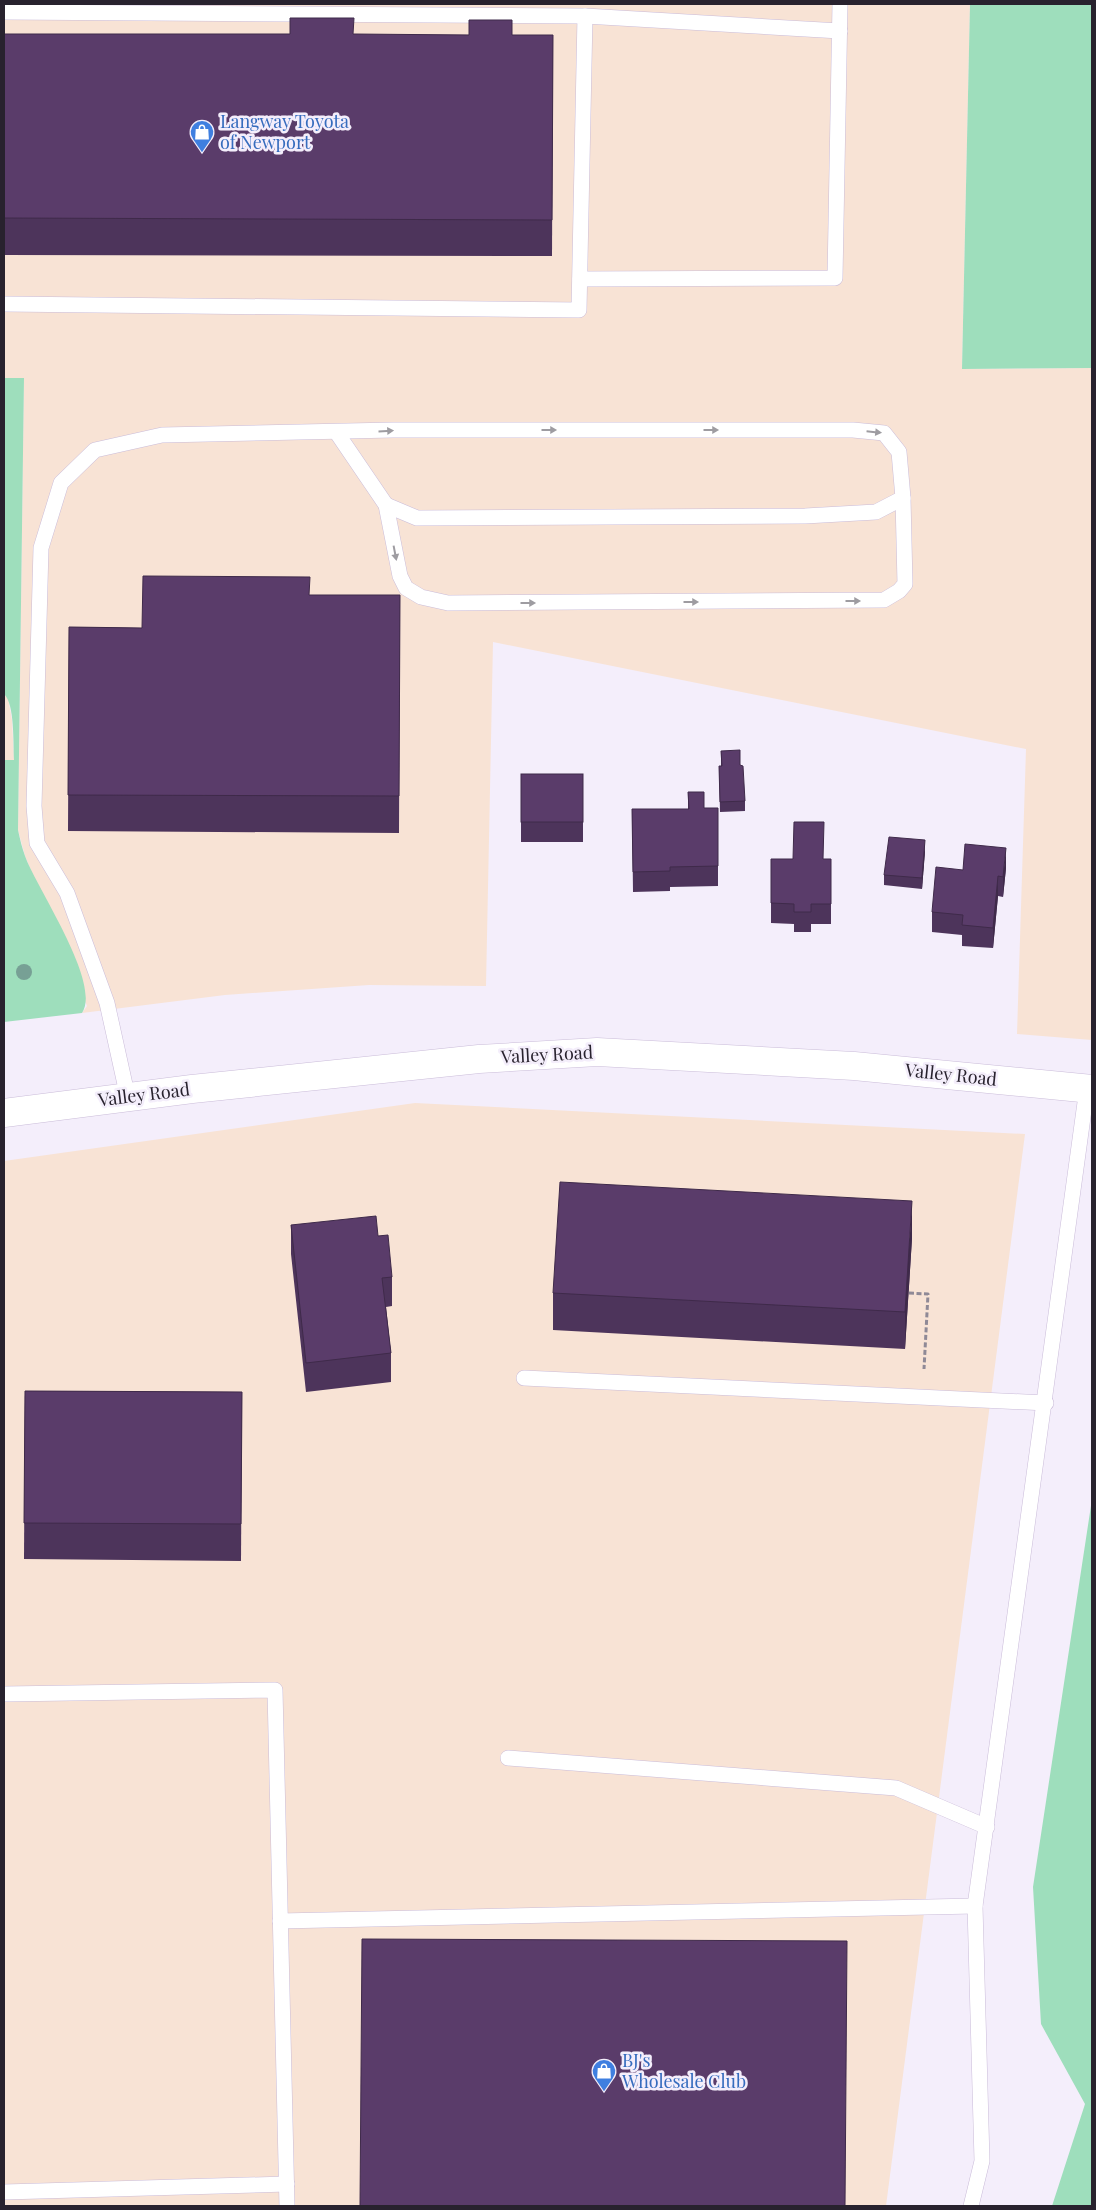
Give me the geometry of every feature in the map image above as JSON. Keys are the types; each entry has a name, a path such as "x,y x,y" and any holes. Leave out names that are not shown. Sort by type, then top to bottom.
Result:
{"main road":[{"name":"Valley Road","path":"4,1113 479,1059 597,1052 854,1066 1090,1089"}],"lane":[{"path":"580,279 835,278 840,4"},
{"path":"4,12 585,16 840,31"},
{"path":"4,304 580,310 585,16"},
{"path":"128,1098 107,1003 67,893 38,843 34,806 41,548 61,483 95,450 162,435 338,433 393,430 853,430 884,433 899,452 903,498 905,584 899,591 884,600 448,603 421,597 406,588 400,576 386,505 338,433"},
{"path":"386,505 417,518 805,516 876,512 903,498"},
{"path":"971,2206 982,2161 975,1906 1090,1089"},
{"path":"524,1378 1046,1404"},
{"path":"4,1694 274,1690 287,2206"},
{"path":"508,1758 896,1788 987,1827"},
{"path":"280,1921 975,1906"},
{"path":"4,2192 287,2184"}],"path":[{"path":"908,1293 928,1294 922,1398"}],"shaded area":[{"path":"4,4 970,4 962,369 1092,368 1092,1040 1017,1034 1026,749 493,642 486,986 369,985 225,995 82,1013 87,1006 25,856 18,830 24,378 4,378"},
{"path":"4,694 8,698 12,720 14,760 4,760"},
{"path":"415,1103 1025,1134 886,2206 4,2206 4,1161"}],"green space":[{"path":"970,4 1092,4 1092,368 962,369"},
{"path":"4,378 24,378 18,830 24,853 32,871 76,959 83,980 86,999 82,1013 4,1022 4,760 14,760 12,715 8,699 4,694"},
{"path":"1092,1499 1092,2206 1052,2206 1085,2104 1041,2024 1033,1887"}],"building":[{"path":"290,18 354,18 353,34 469,35 469,20 512,20 512,35 553,35 552,220 4,218 4,34 290,34"},
{"path":"143,576 310,577 309,595 400,595 399,796 68,795 69,627 142,628"},
{"path":"740,750 745,801 720,802 719,766 722,766 721,751"},
{"path":"521,774 583,774 583,822 521,822"},
{"path":"688,792 704,792 704,808 718,808 718,866 670,867 670,871 633,872 632,809 689,809"},
{"path":"794,822 824,822 823,859 831,859 831,904 811,904 811,912 794,912 794,904 771,903 771,859 793,859"},
{"path":"889,837 925,840 922,878 884,875"},
{"path":"965,844 1006,848 1003,877 998,876 993,928 962,925 963,915 932,912 936,867 963,870"},
{"path":"560,1182 912,1201 905,1312 553,1293"},
{"path":"376,1216 378,1236 388,1235 392,1277 382,1278 391,1353 306,1363 291,1225"},
{"path":"25,1391 242,1392 241,1524 24,1523"},
{"name":"BJ's Wholesale Club","path":"362,1939 847,1941 845,2206 360,2206"}],"place":[{"name":"Langway Toyota of Newport","path":"202,153"},
{"name":"BJ's Wholesale Club","path":"604,2092"}]}
